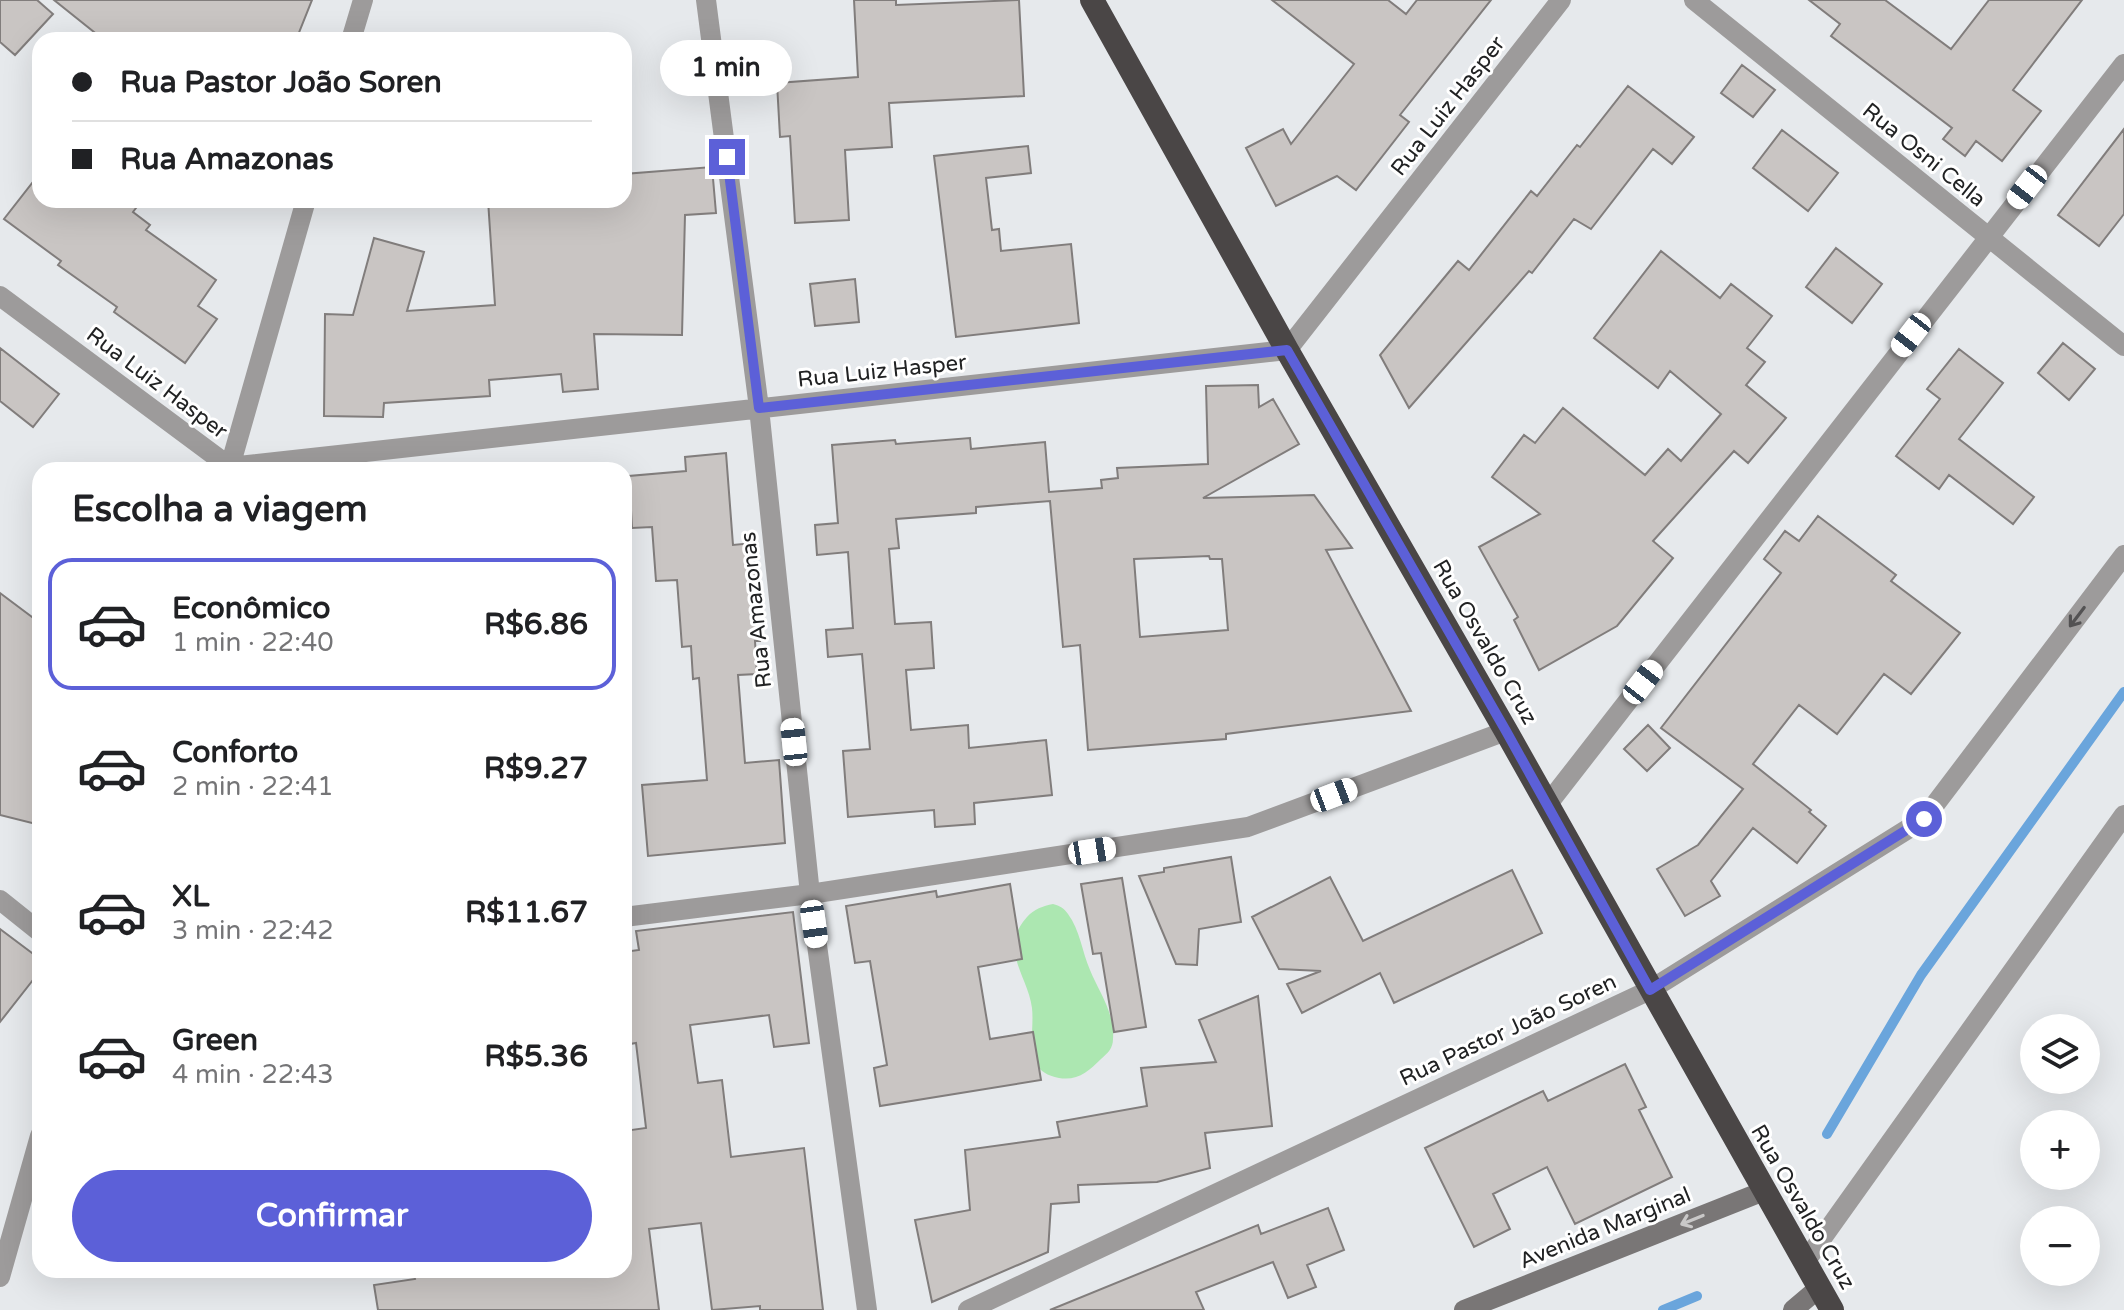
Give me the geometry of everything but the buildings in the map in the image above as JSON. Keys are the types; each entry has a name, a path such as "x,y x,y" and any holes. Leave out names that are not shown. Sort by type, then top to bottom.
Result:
{"highway":[{"name":"Rua Osvaldo Cruz","path":"1092,0 1832,1310"}],"street":[{"path":"353,32 363,0"},
{"name":"Rua Amazonas","path":"706,0 759,408 810,894 867,1310"},
{"name":"Rua Luiz Hasper","path":"291,462 1287,350 1561,0"},
{"name":"Rua Osni Cella","path":"1694,0 2124,346"},
{"path":"1547,805 2124,64"},
{"path":"232,462 304,208"},
{"name":"Rua Luiz Hasper","path":"0,296 221,462"},
{"name":"Rua Pastor João Soren","path":"968,1310 1650,990 1924,819 2124,555"},
{"path":"632,916 810,894 1248,827 1506,731"},
{"path":"1805,1262 2124,815"},
{"path":"0,900 32,926"},
{"path":"0,1277 32,1164"},
{"name":"Avenida Marginal","path":"1464,1310 1764,1191"},
{"path":"1793,1310 1819,1288"}],"green space":[{"path":"1053,904 1065,910 1072,920 1113,1029 1113,1042 1108,1052 1087,1071 1072,1078 1047,1074 1035,1060 1032,1051 1032,1008 1015,951 1015,940 1027,917 1039,908"}],"waterway":[{"path":"1827,1134 1921,975 2124,692"},
{"path":"1663,1310 1697,1296"}],"route":[{"path":"727,157 759,408 1287,350 1506,731 1650,990 1924,819"}]}
